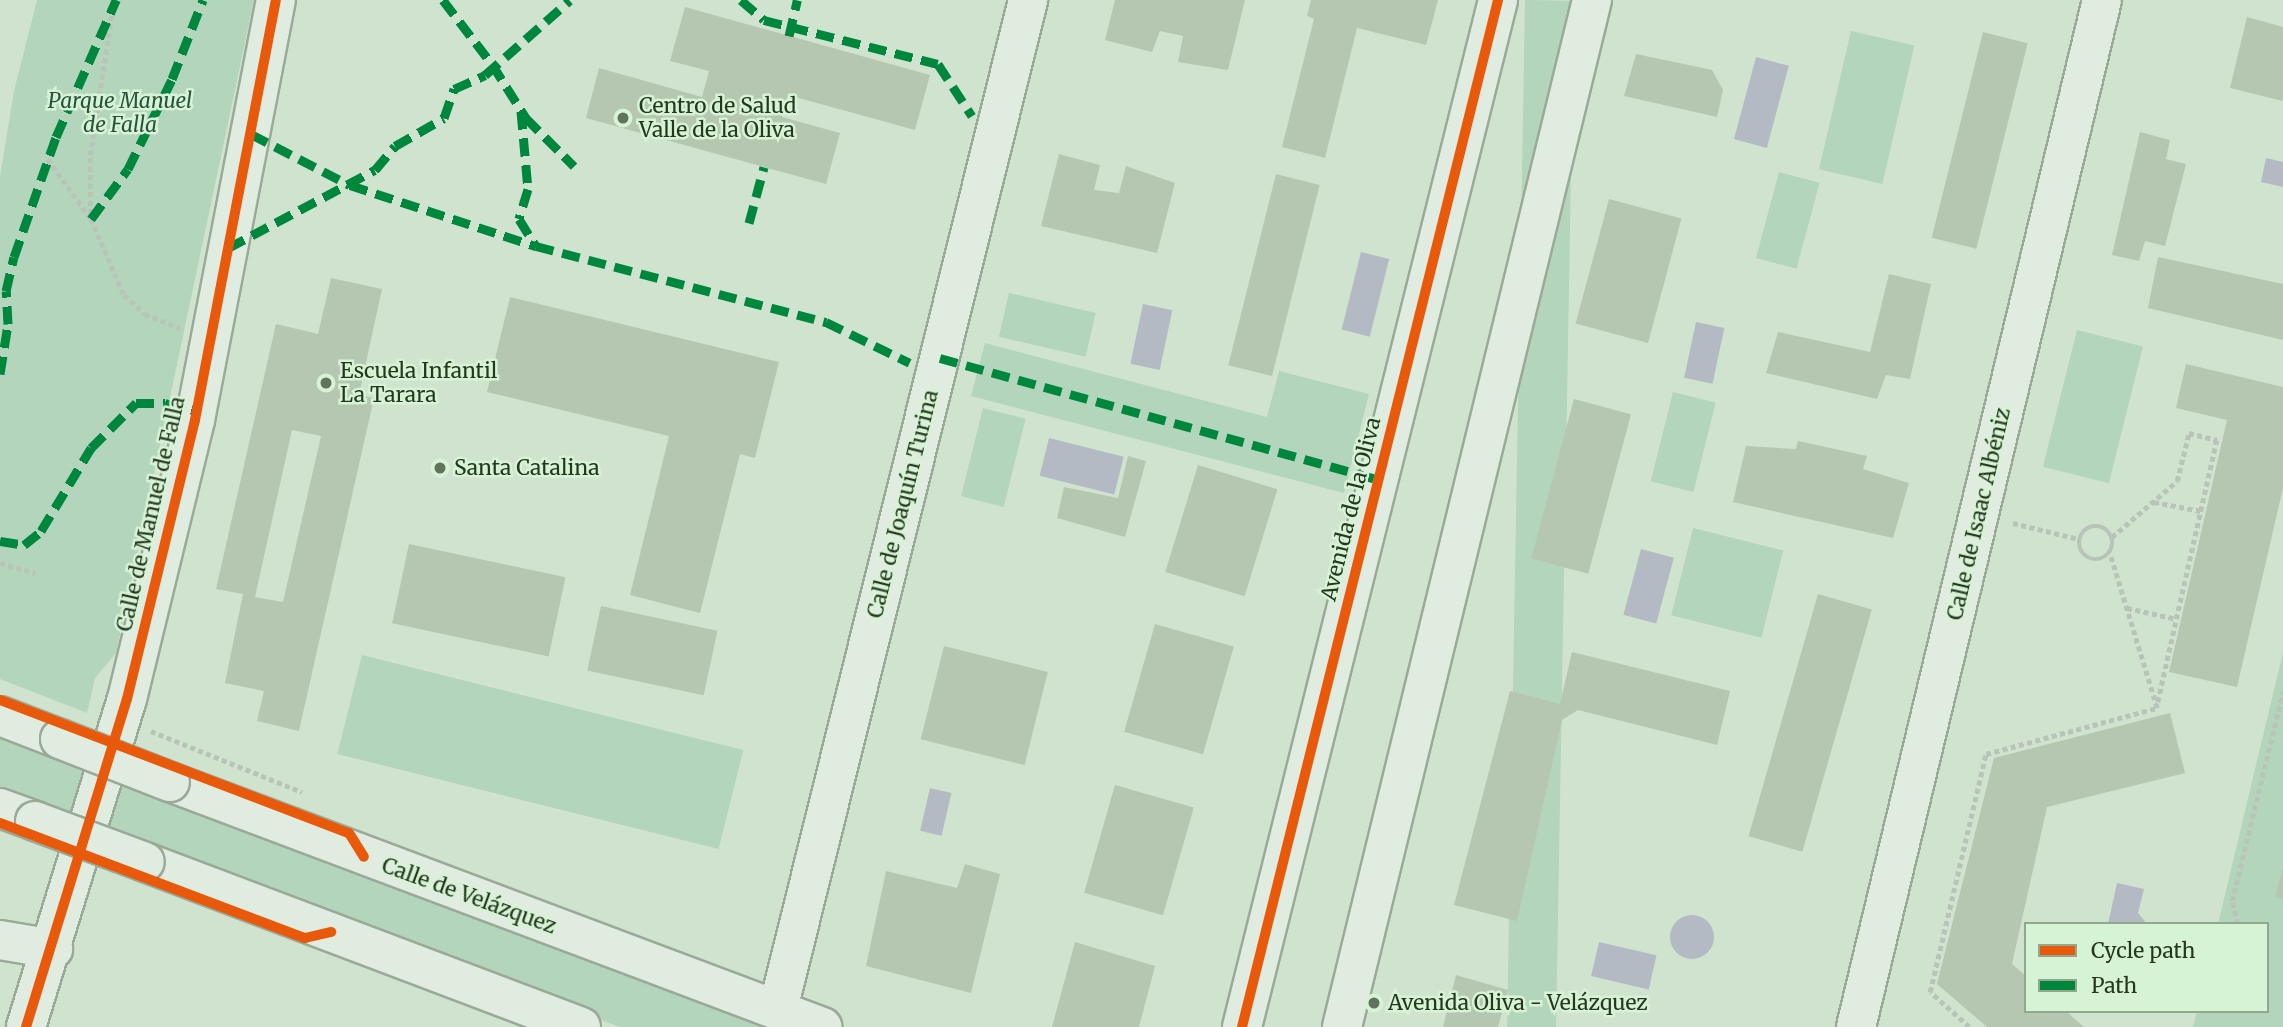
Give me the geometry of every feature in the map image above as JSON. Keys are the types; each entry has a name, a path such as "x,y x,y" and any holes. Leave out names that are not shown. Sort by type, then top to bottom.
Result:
{"street":[{"name":"Calle de Manuel de Falla","path":"26,1027 53,949 121,719 211,336 276,0"},
{"name":"Calle de Joaquín Turina","path":"778,1009 1028,0"},
{"name":"Avenida de la Oliva","path":"1242,1027 1498,0"},
{"path":"1342,1027 1591,0"},
{"name":"Calle de Isaac Albéniz","path":"1857,1027 2102,0"},
{"name":"Calle de Velázquez","path":"0,716 822,1027"},
{"path":"17,815 581,1027"},
{"path":"0,940 53,949"}],"path":[{"path":"91,219 87,189 90,155 112,13"},
{"path":"48,159 91,219 124,295 162,324 211,336"},
{"path":"2189,433 2217,440 2157,708 2110,554 2112,537 2177,481 2189,433"},
{"path":"2153,501 2201,511"},
{"path":"2013,523 2079,539"},
{"path":"2079,539 2095,526 2112,537"},
{"path":"2079,539 2080,551 2088,559 2100,560 2110,554"},
{"path":"0,564 36,573"},
{"path":"2127,608 2177,619"},
{"path":"2237,922 2232,901 2283,692"},
{"path":"1969,1027 1930,992 1986,754 2157,708"},
{"path":"121,719 306,794"}],"green space":[{"name":"Parque Manuel de Falla","path":"37,0 254,0 116,653 95,678 87,713 0,679 0,176 14,91"},
{"path":"1525,0 1574,1 1556,1027 1507,1027"},
{"path":"1851,31 1914,46 1882,184 1819,169"},
{"path":"1779,172 1820,183 1797,269 1756,258"},
{"path":"1009,293 1096,313 1086,357 999,337"},
{"path":"2077,330 2143,346 2109,483 2043,467"},
{"path":"985,343 1267,417 1279,371 1369,394 1344,493 971,396"},
{"path":"1673,392 1716,403 1693,492 1651,481"},
{"path":"983,408 1026,419 1004,507 961,496"},
{"path":"1693,528 1783,550 1761,638 1671,615"},
{"path":"2283,652 2283,1027 2193,1027 2196,1013 2269,1013 2269,922 2218,922"},
{"path":"362,655 743,750 719,849 337,754"},
{"path":"0,739 769,1027 620,1027 0,792"}],"shaded area":[{"path":"1756,57 1789,66 1767,148 1734,139"},
{"path":"2266,158 2283,162 2283,187 2261,182"},
{"path":"1361,252 1389,259 1370,337 1342,330"},
{"path":"1143,304 1172,310 1160,370 1130,364"},
{"path":"1696,322 1724,328 1713,384 1684,378"},
{"path":"1049,438 1124,457 1114,494 1040,476"},
{"path":"1641,549 1674,558 1656,623 1623,615"},
{"path":"930,788 951,793 942,836 920,831"},
{"path":"2117,883 2144,889 2138,913 2145,922 2108,922"},
{"path":"1692,915 1707,922 1714,937 1707,952 1692,959 1677,952 1670,937 1677,922"},
{"path":"1599,942 1656,955 1649,989 1591,976"}],"building":[{"path":"1115,0 1245,0 1228,70 1178,62 1183,36 1160,31 1152,52 1105,40"},
{"path":"1311,0 1438,0 1426,45 1357,28 1325,158 1282,147 1314,19 1307,16"},
{"path":"685,7 930,75 915,130 788,95 782,117 840,133 826,184 586,118 599,68 702,97 709,71 670,61"},
{"path":"2247,17 2283,27 2283,101 2230,88"},
{"path":"1983,32 2028,43 1976,249 1932,238"},
{"path":"1636,54 1712,70 1723,90 1717,117 1624,96"},
{"path":"2140,132 2170,140 2166,159 2186,164 2165,246 2145,241 2139,261 2112,255"},
{"path":"1059,154 1100,165 1094,190 1119,193 1126,166 1175,183 1157,253 1041,226"},
{"path":"1276,174 1320,185 1272,376 1228,365"},
{"path":"1609,199 1681,218 1648,343 1576,324"},
{"path":"2158,257 2283,284 2283,340 2148,308"},
{"path":"1889,274 1931,284 1910,379 1886,375 1877,399 1766,373 1778,332 1870,352"},
{"path":"331,278 382,289 359,395 374,398 299,731 257,721 264,691 225,683 243,594 216,589 276,324 318,334","holes":["292,430 321,436 283,602 255,597"]},
{"path":"510,297 779,362 755,458 740,454 700,613 630,595 669,436 487,392"},
{"path":"2186,364 2283,387 2283,488 2237,687 2169,672 2227,420 2176,408"},
{"path":"1574,399 1631,414 1588,574 1531,558"},
{"path":"1798,441 1867,456 1863,469 1909,483 1893,538 1733,502 1746,446 1796,449"},
{"path":"1128,456 1146,461 1125,537 1057,518 1064,487 1118,498"},
{"path":"1198,465 1277,489 1245,596 1165,572"},
{"path":"409,544 566,577 549,656 392,623"},
{"path":"1818,594 1872,609 1802,852 1749,836"},
{"path":"601,606 717,631 704,695 587,671"},
{"path":"1155,624 1234,647 1203,754 1124,732"},
{"path":"944,646 1048,672 1025,765 921,739"},
{"path":"1572,652 1730,691 1717,745 1578,710 1562,720 1517,921 1454,905 1510,691 1560,704"},
{"path":"2170,713 2185,773 2047,807 2012,964 2024,974 2024,1013 2068,1013 2084,1027 1987,1027 1937,984 1994,758"},
{"path":"1115,785 1194,808 1163,915 1084,893"},
{"path":"965,864 1000,874 971,993 866,966 886,871 957,888"},
{"path":"2283,870 2283,899 2275,897"},
{"path":"1075,942 1155,966 1139,1027 1052,1027"},
{"path":"1456,975 1508,990 1498,1027 1443,1027"}],"marked path":[{"path":"0,374 8,324 6,291 14,257 56,137 116,0"},
{"path":"91,219 128,169 172,79 203,0"},
{"path":"443,0 492,64 526,118 574,166"},
{"path":"228,248 375,170 395,146 444,118 454,89 485,75 570,0"},
{"path":"741,0 764,20 938,64 972,116"},
{"path":"789,36 797,0"},
{"path":"521,111 528,189 519,219 536,246"},
{"path":"251,134 350,185 536,246 826,322 910,363"},
{"path":"749,223 764,167"},
{"path":"940,358 1379,480"},
{"path":"0,541 24,545 41,531 91,448 136,403 165,403 197,411"}],"cycle path":[{"path":"26,1027 127,699 195,420 276,0"},
{"path":"1242,1027 1498,0"},
{"path":"0,700 349,833 364,857"},
{"path":"0,823 305,938 331,932"}],"place":[{"name":"Centro de Salud Valle de la Oliva","path":"623,118"},
{"name":"Escuela Infantil La Tarara","path":"326,383"},
{"name":"Santa Catalina","path":"440,468"},
{"name":"Avenida Oliva - Velázquez","path":"1374,1003"}]}
